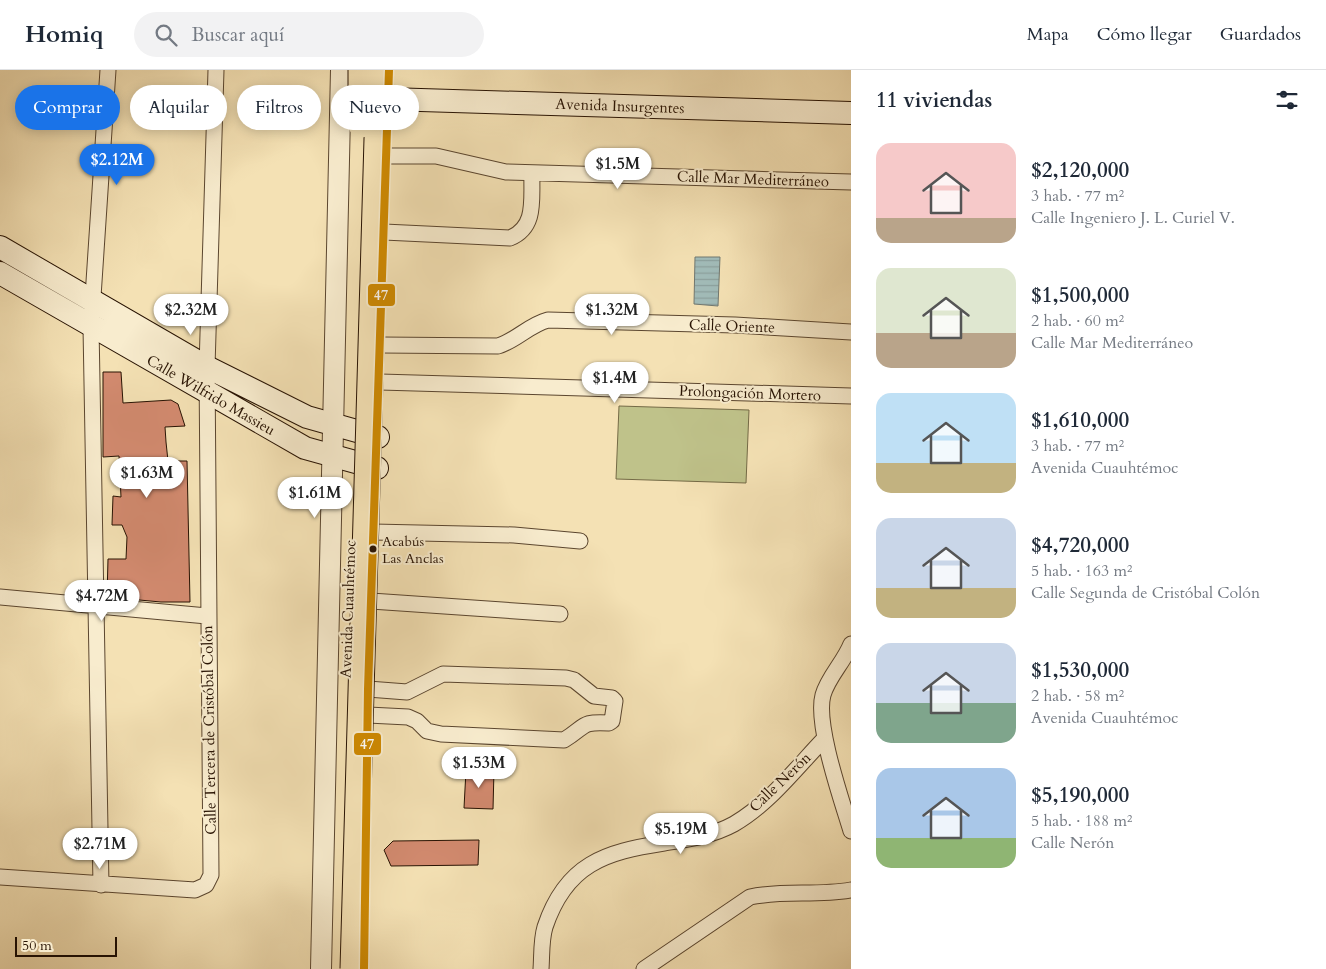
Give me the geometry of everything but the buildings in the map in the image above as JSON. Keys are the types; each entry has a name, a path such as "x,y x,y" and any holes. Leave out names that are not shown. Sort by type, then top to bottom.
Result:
{"main road":[{"name":"Avenida Cuauhtémoc","path":"339,969 361,70"},
{"name":"Avenida Cuauhtémoc","path":"353,969 379,70"},
{"name":"Avenida Insurgentes","path":"419,100 851,113"},
{"name":"Calle Wilfrido Massieu","path":"0,247 94,300 206,367 307,417 378,437"},
{"name":"Calle Wilfrido Massieu","path":"0,273 91,327 305,448 334,458 377,468"}],"street":[{"path":"101,885 98,606 91,327 108,70"},
{"name":"Calle Tercera de Cristóbal Colón","path":"0,877 195,890 206,885 211,875 206,367 216,70"},
{"path":"321,969 334,458 341,70"},
{"path":"388,85 389,70"},
{"path":"364,969 368,689 387,130"},
{"name":"Calle Mar Mediterráneo","path":"387,156 436,156 506,172 851,182"},
{"path":"384,232 510,238 521,234 529,223 532,173"},
{"name":"Calle Oriente","path":"381,344 498,346 508,343 535,324 548,320 735,325 851,332"},
{"name":"Prolongación Mortero","path":"380,382 851,396"},
{"path":"373,532 514,535 580,541"},
{"path":"0,597 207,616"},
{"path":"371,600 560,614"},
{"name":"Calle Nerón","path":"851,644 824,693 821,705 825,738 851,831"},
{"path":"368,689 407,692 443,674 566,678 574,680 594,696 612,698 615,701 612,721 609,723 584,724 564,740 441,734 427,731 417,720 408,717 368,715"},
{"name":"Calle Nerón","path":"541,969 545,928 559,899 578,874 599,858 624,849 708,836 734,823 760,804 825,738"},
{"path":"644,969 750,896 771,892 836,893 851,890"}],"green space":[{"path":"619,406 749,410 746,483 616,479"}],"water":[{"path":"695,257 720,257 718,306 694,304"}],"transit line":[{"name":"47","path":"364,969 368,689 389,70"}],"place":[{"name":"Acabús Las Anclas","path":"373,549"}]}
